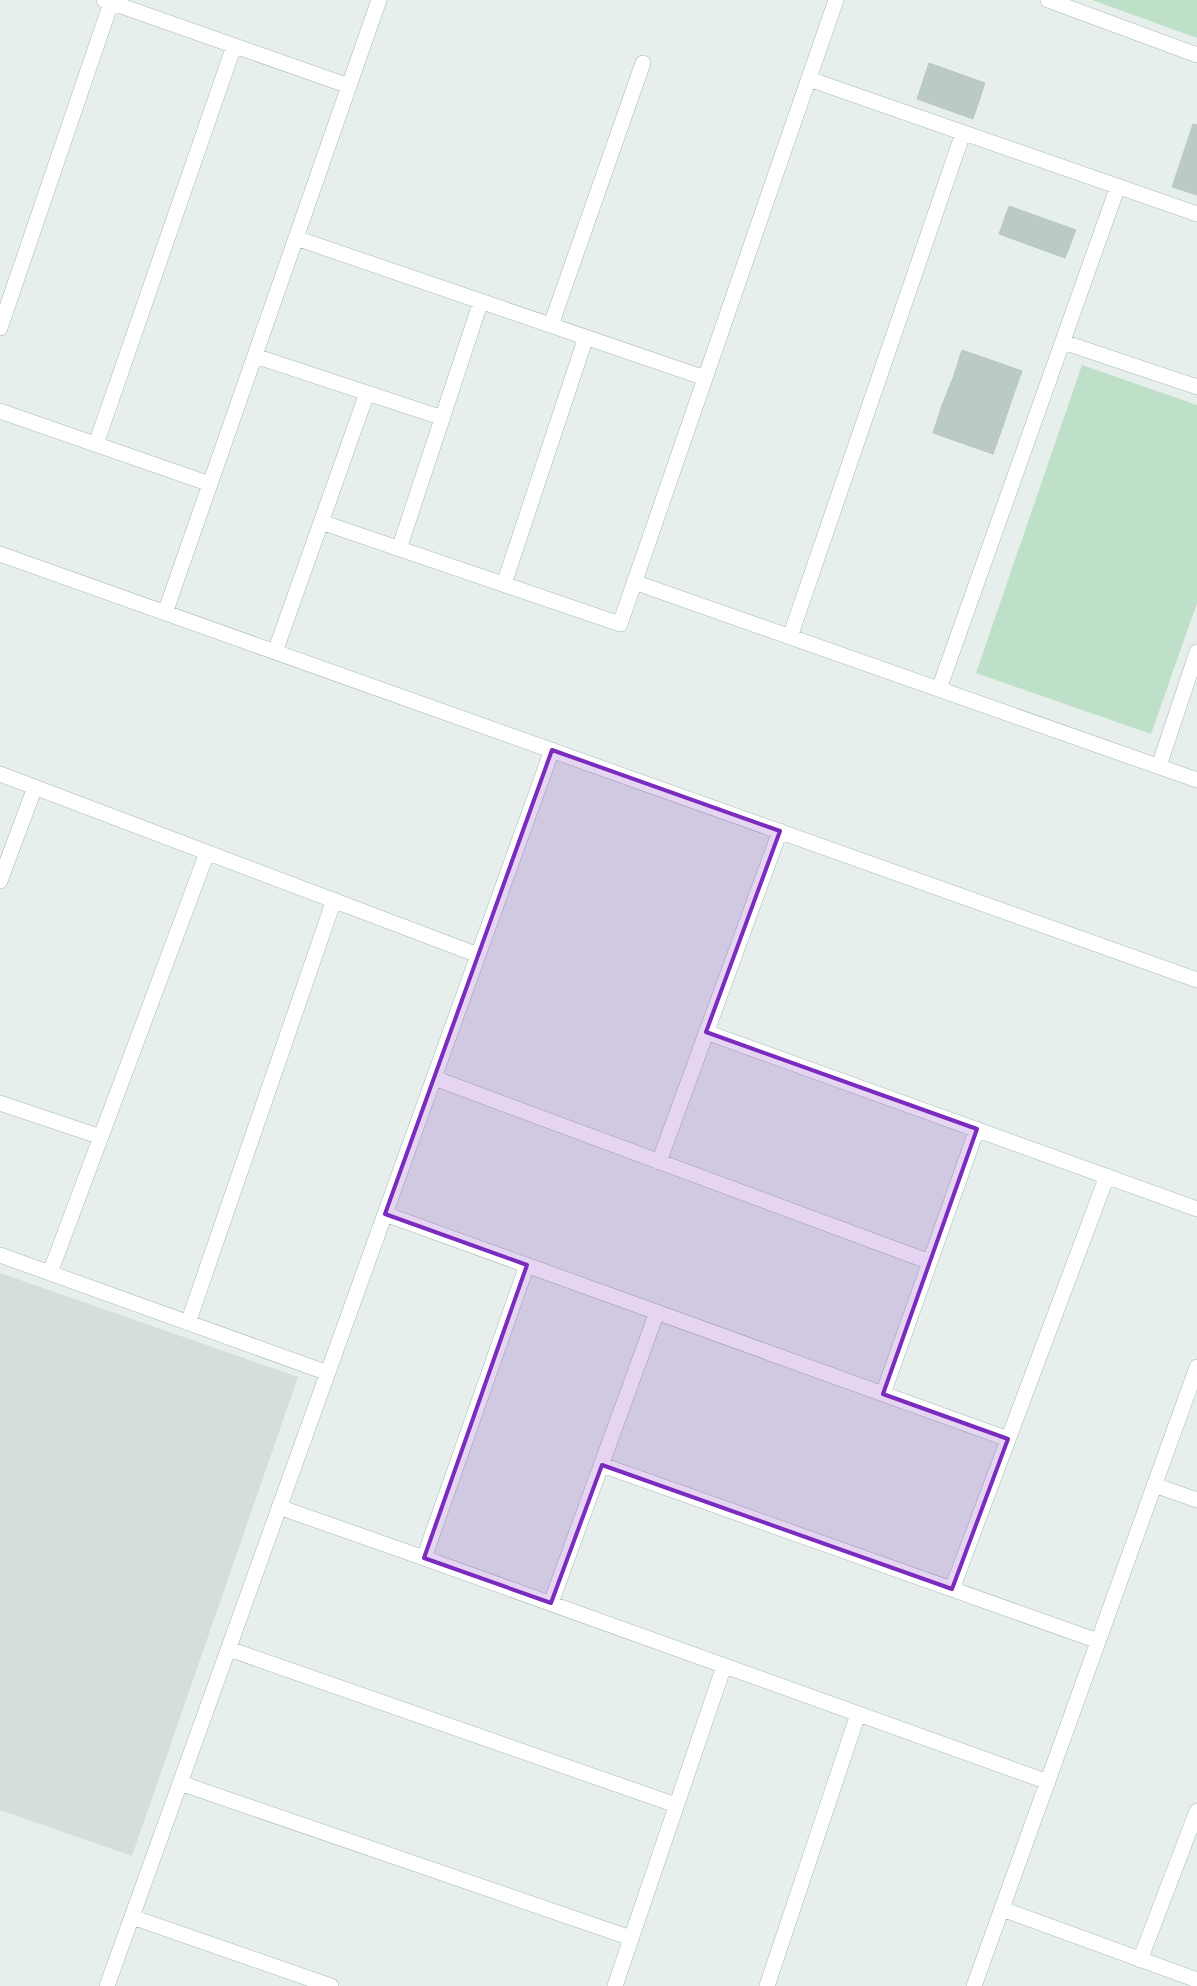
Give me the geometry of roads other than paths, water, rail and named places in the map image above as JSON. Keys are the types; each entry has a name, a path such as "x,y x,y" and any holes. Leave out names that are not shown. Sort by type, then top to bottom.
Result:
{"street":[{"path":"165,613 379,0"},
{"path":"321,522 620,624 836,0"},
{"path":"1050,0 1197,55"},
{"path":"0,328 107,2 349,86"},
{"path":"96,444 234,46"},
{"path":"550,325 643,63"},
{"path":"809,78 1197,214"},
{"path":"790,637 963,133"},
{"path":"939,690 1118,186"},
{"path":"296,238 705,378"},
{"path":"399,548 482,302"},
{"path":"504,584 586,337"},
{"path":"1063,342 1197,387"},
{"path":"255,356 442,418"},
{"path":"275,652 367,394"},
{"path":"0,411 210,484"},
{"path":"0,554 1197,980"},
{"path":"634,582 1197,780"},
{"path":"1159,766 1197,652"},
{"path":"108,1986 552,750"},
{"path":"0,774 478,955"},
{"path":"0,880 35,787"},
{"path":"659,1162 780,831"},
{"path":"50,1273 207,853"},
{"path":"188,1323 334,900"},
{"path":"706,1032 1197,1209"},
{"path":"434,1078 930,1262"},
{"path":"0,1103 101,1137"},
{"path":"883,1394 977,1129"},
{"path":"952,1589 1108,1176"},
{"path":"385,1214 1008,1439"},
{"path":"0,1255 328,1373"},
{"path":"424,1558 527,1265"},
{"path":"551,1603 658,1312"},
{"path":"974,1986 1197,1367"},
{"path":"602,1465 1098,1641"},
{"path":"1154,1485 1197,1500"},
{"path":"279,1508 551,1603 1048,1782"},
{"path":"229,1650 676,1805"},
{"path":"614,1986 724,1666"},
{"path":"767,1986 858,1714"},
{"path":"180,1783 631,1938"},
{"path":"1140,1960 1195,1820"},
{"path":"1002,1909 1197,1980"},
{"path":"132,1917 330,1986"}]}
